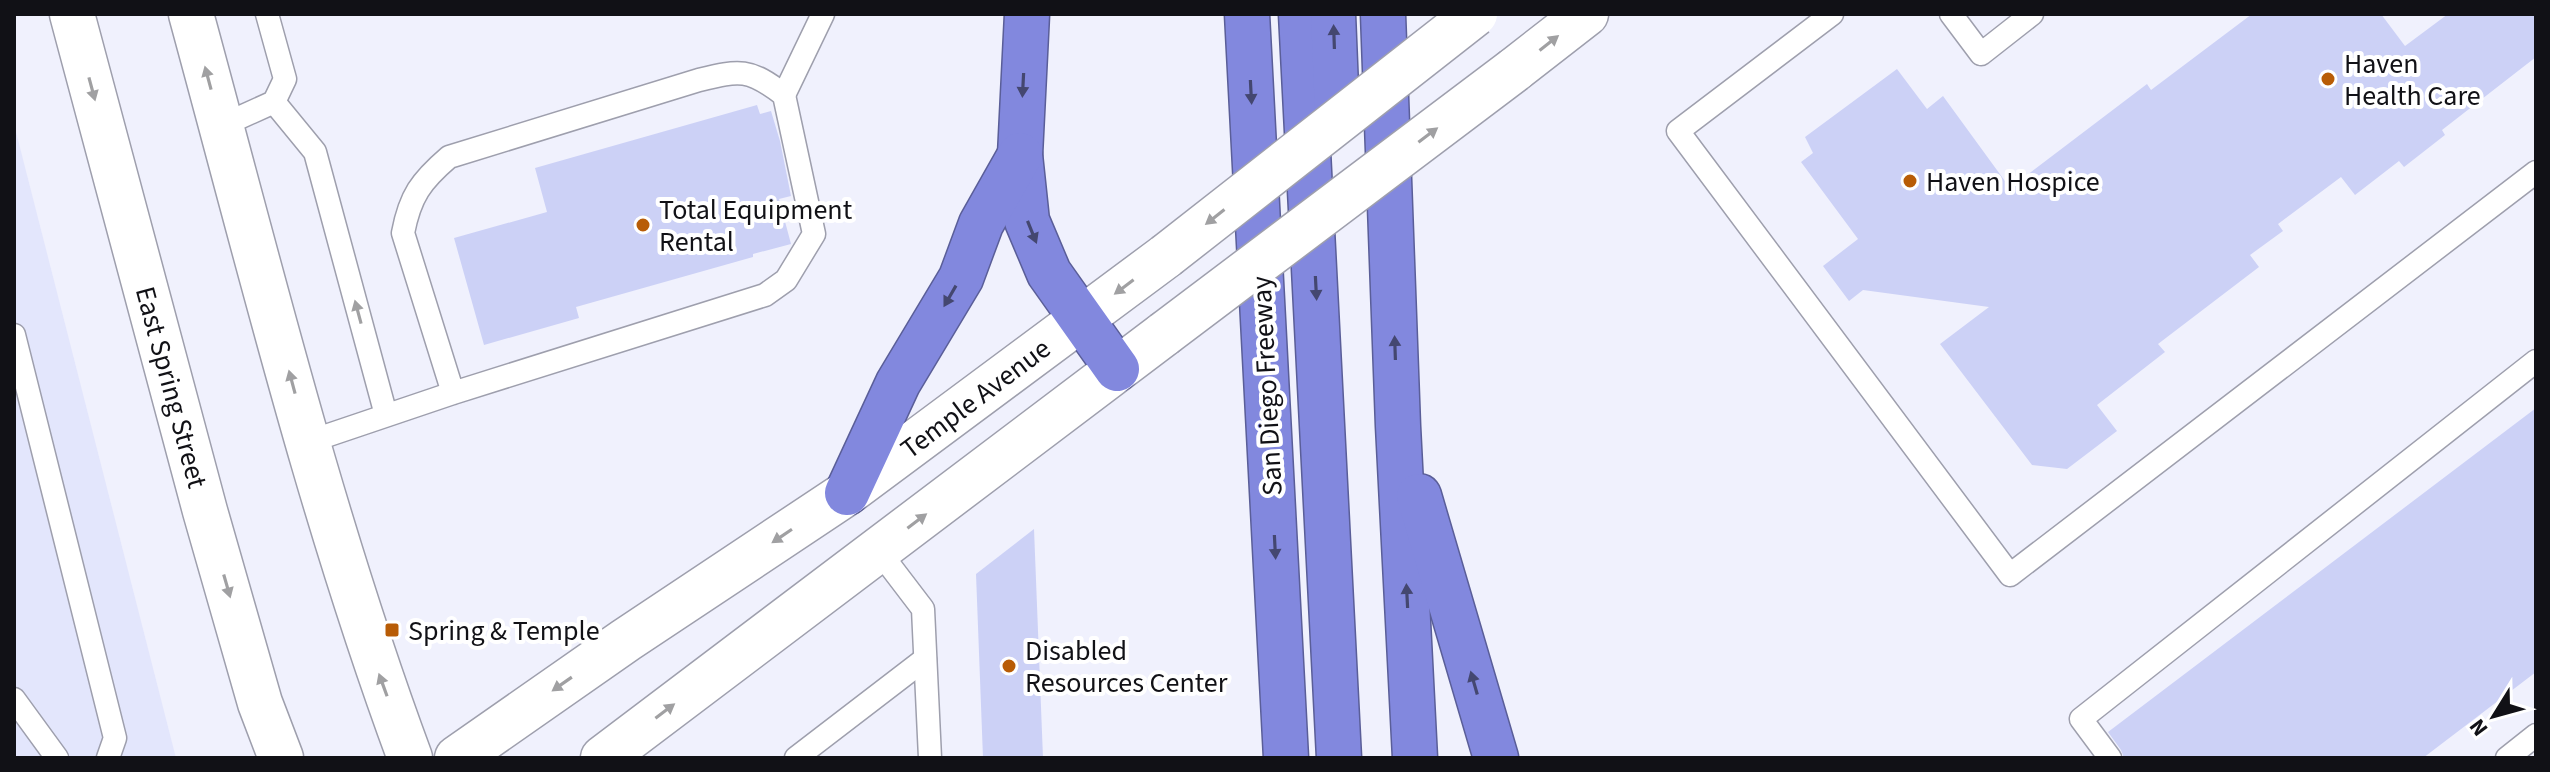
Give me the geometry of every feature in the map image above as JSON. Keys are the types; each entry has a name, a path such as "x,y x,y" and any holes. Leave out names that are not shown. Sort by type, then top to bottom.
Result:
{"highway":[{"path":"1027,14 1020,155 1027,221 1049,273 1117,369"},
{"name":"San Diego Freeway","path":"1247,14 1286,758"},
{"path":"1301,14 1339,758"},
{"path":"1333,14 1364,758"},
{"path":"1383,14 1398,426 1415,758"},
{"path":"847,493 898,383 961,278 981,224 1020,155"},
{"path":"1398,426 1496,758"}],"main road":[{"name":"East Spring Street","path":"72,14 205,511 260,703 281,758"},
{"path":"191,14 330,520 375,663 410,758"},
{"name":"Temple Avenue","path":"457,758 626,640 847,493 1166,256 1475,14"},
{"path":"603,758 1586,14"}],"lane":[{"path":"221,126 274,102 285,79 267,14"},
{"path":"308,442 765,295 786,280 814,234 784,95 823,14"},
{"path":"1832,14 1678,131 2010,575 2536,172"},
{"path":"1951,14 1981,54 2032,14"},
{"path":"453,393 403,233 408,208 425,177 449,157 737,71 764,79 784,95"},
{"path":"274,102 315,152 386,415"},
{"path":"14,335 115,738 108,758"},
{"path":"2110,758 2081,719 2536,361"},
{"path":"878,550 923,609 930,758"},
{"path":"796,758 925,659"},
{"path":"14,699 57,758"},
{"path":"2507,758 2536,735"}],"shaded area":[{"path":"14,124 176,758 14,758"}],"building":[{"path":"2252,14 2381,14 2405,46 2448,14 2536,14 2536,57 2442,130 2445,135 2404,167 2399,161 2355,195 2341,177 2278,224 2283,231 2250,255 2259,267 2158,344 2165,352 2097,405 2117,431 2067,469 2032,465 1940,344 1989,307 1863,290 1849,301 1823,266 1858,239 1801,162 1813,153 1805,137 1897,69 1927,109 1943,96 2010,188 2147,84 2151,90"},
{"name":"Total Equipment Rental","path":"757,105 760,114 771,111 780,141 791,196 779,199 791,244 576,307 579,318 484,345 454,238 547,212 535,168"},
{"path":"2536,408 2536,672 2423,758 2124,758 2108,732"},
{"name":"Disabled Resources Center","path":"1034,529 1043,758 983,758 976,574"}],"place":[{"name":"Haven Health Care","path":"2328,79"},
{"name":"Haven Hospice","path":"1910,181"},
{"name":"Total Equipment Rental","path":"643,225"},
{"name":"Spring & Temple","path":"392,630"},
{"name":"Disabled Resources Center","path":"1009,666"}]}
